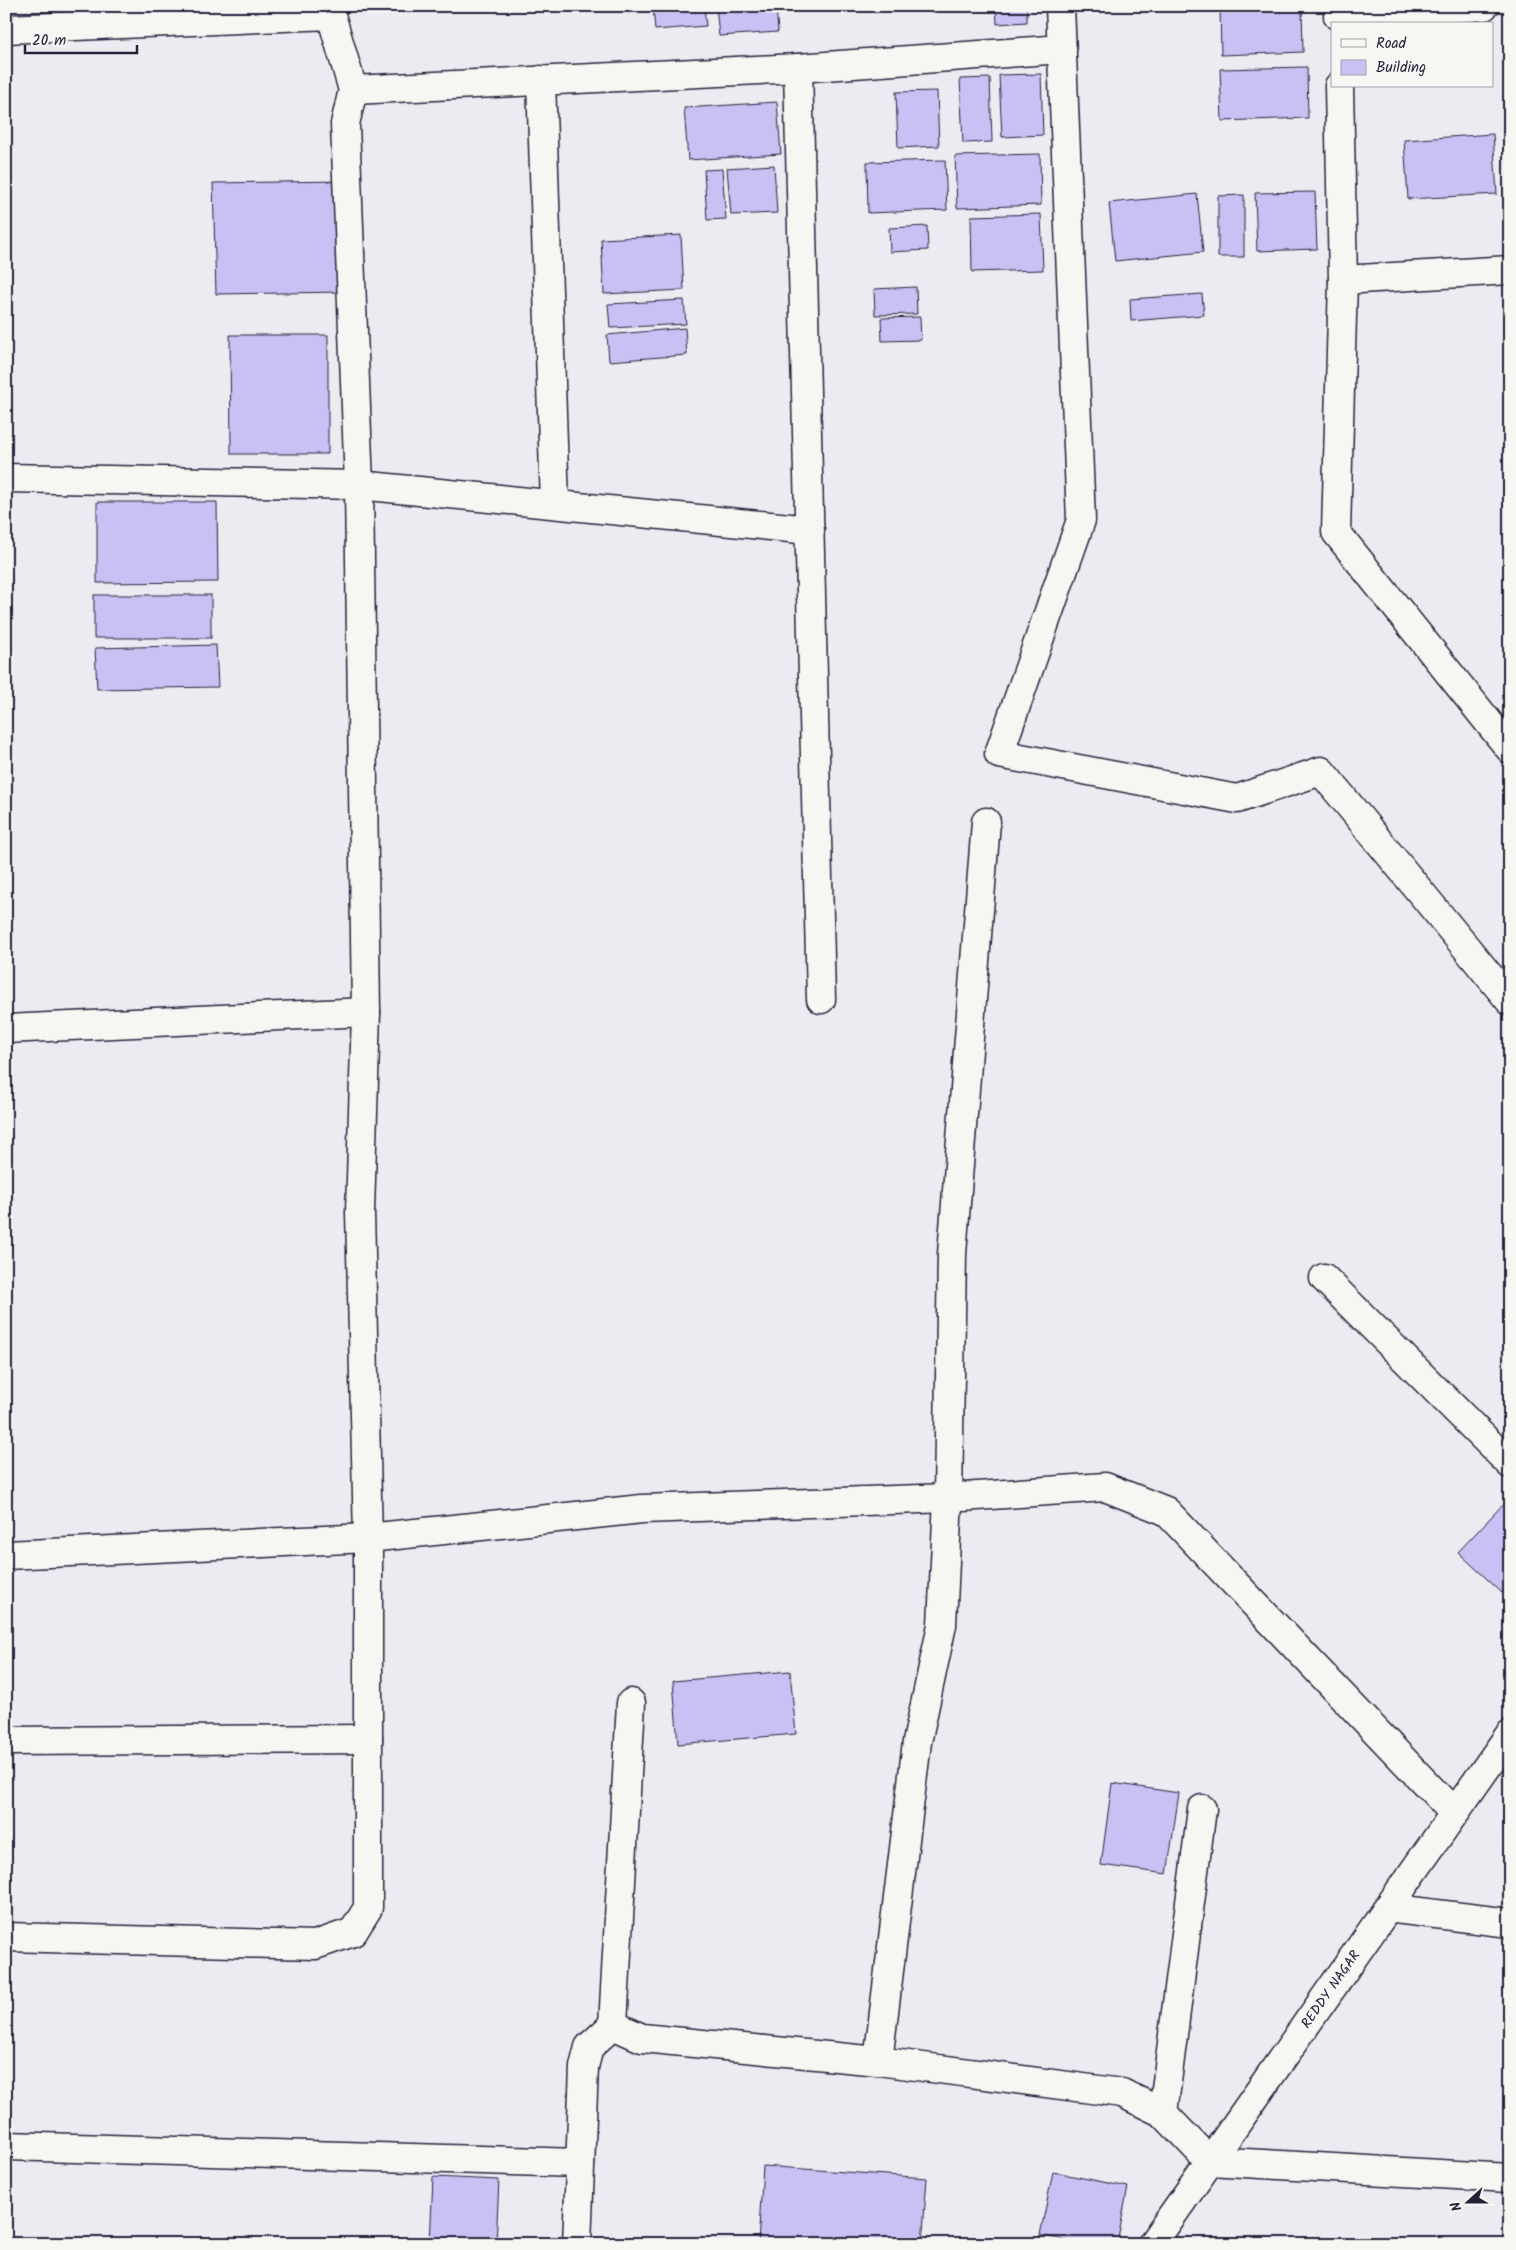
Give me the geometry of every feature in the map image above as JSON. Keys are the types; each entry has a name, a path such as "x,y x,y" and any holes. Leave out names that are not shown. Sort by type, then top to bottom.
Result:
{"street":[{"path":"1060,6 1081,520 999,754 1237,799 1321,772 1510,1001"},
{"path":"1338,16 1484,6"},
{"path":"6,28 331,11 353,90 345,124 360,485 366,1012 360,1212 368,1538 368,1908 353,1932 315,1945 6,1937"},
{"path":"353,90 798,68 1062,50"},
{"path":"798,68 821,999"},
{"path":"541,80 554,504"},
{"path":"1339,88 1342,280 1336,532 1510,749"},
{"path":"1342,280 1510,270"},
{"path":"6,478 360,485 810,530"},
{"path":"878,2061 917,1742 942,1625 948,1498 952,1254 986,822"},
{"path":"6,1028 366,1012"},
{"path":"1324,1278 1510,1464"},
{"path":"6,1555 368,1538 642,1509 948,1498 1105,1486 1166,1512 1454,1813"},
{"path":"577,2244 584,2067 589,2047 613,2025 631,1703"},
{"name":"REDDY NAGAR","path":"1152,2244 1510,1734"},
{"path":"6,1741 368,1739"},
{"path":"1163,2113 1202,1809"},
{"path":"1387,1908 1510,1923"},
{"path":"613,2025 642,2038 878,2061 1122,2093 1163,2113 1209,2161 1510,2178"},
{"path":"6,2146 580,2163"}],"building":[{"path":"653,6 704,6 706,26 655,30"},
{"path":"716,6 776,6 778,32 719,36"},
{"path":"996,6 1027,6 1027,22 997,24"},
{"path":"1220,6 1302,6 1303,52 1221,55"},
{"path":"1510,62 1510,93 1506,93 1504,63"},
{"path":"1307,67 1308,118 1222,121 1220,69"},
{"path":"1041,74 1043,135 1002,137 999,75"},
{"path":"990,78 992,142 963,143 960,79"},
{"path":"937,91 939,146 898,148 896,92"},
{"path":"777,102 781,154 688,160 684,108"},
{"path":"1493,134 1497,194 1408,199 1404,140"},
{"path":"1040,154 1041,205 957,208 955,156"},
{"path":"945,160 947,210 868,213 867,162"},
{"path":"774,165 777,213 731,215 727,168"},
{"path":"722,169 726,219 707,220 704,170"},
{"path":"342,181 345,292 216,294 213,183"},
{"path":"1315,192 1317,249 1257,251 1255,193"},
{"path":"1197,194 1203,252 1115,261 1109,203"},
{"path":"1244,195 1244,257 1218,257 1218,196"},
{"path":"1041,214 1043,270 972,272 971,216"},
{"path":"927,226 928,250 890,252 889,228"},
{"path":"681,235 684,290 604,294 601,239"},
{"path":"916,287 917,314 875,315 874,289"},
{"path":"1202,294 1204,315 1131,321 1130,299"},
{"path":"684,300 686,324 610,328 608,304"},
{"path":"920,317 921,340 882,341 881,318"},
{"path":"685,328 687,355 609,361 607,335"},
{"path":"230,335 328,335 328,454 231,454"},
{"path":"97,502 217,502 218,582 97,583"},
{"path":"94,595 211,595 211,638 94,638"},
{"path":"216,645 218,687 97,689 95,648"},
{"path":"1510,1497 1510,1585 1502,1593 1458,1552"},
{"path":"790,1671 796,1734 678,1744 673,1681"},
{"path":"1112,1783 1179,1793 1167,1874 1101,1865"},
{"path":"763,2166 927,2178 922,2244 758,2244"},
{"path":"1053,2172 1128,2187 1117,2244 1082,2244 1040,2235"},
{"path":"433,2177 499,2180 496,2244 430,2244"},
{"path":"1385,2238 1385,2244 1315,2244 1315,2239"}]}
